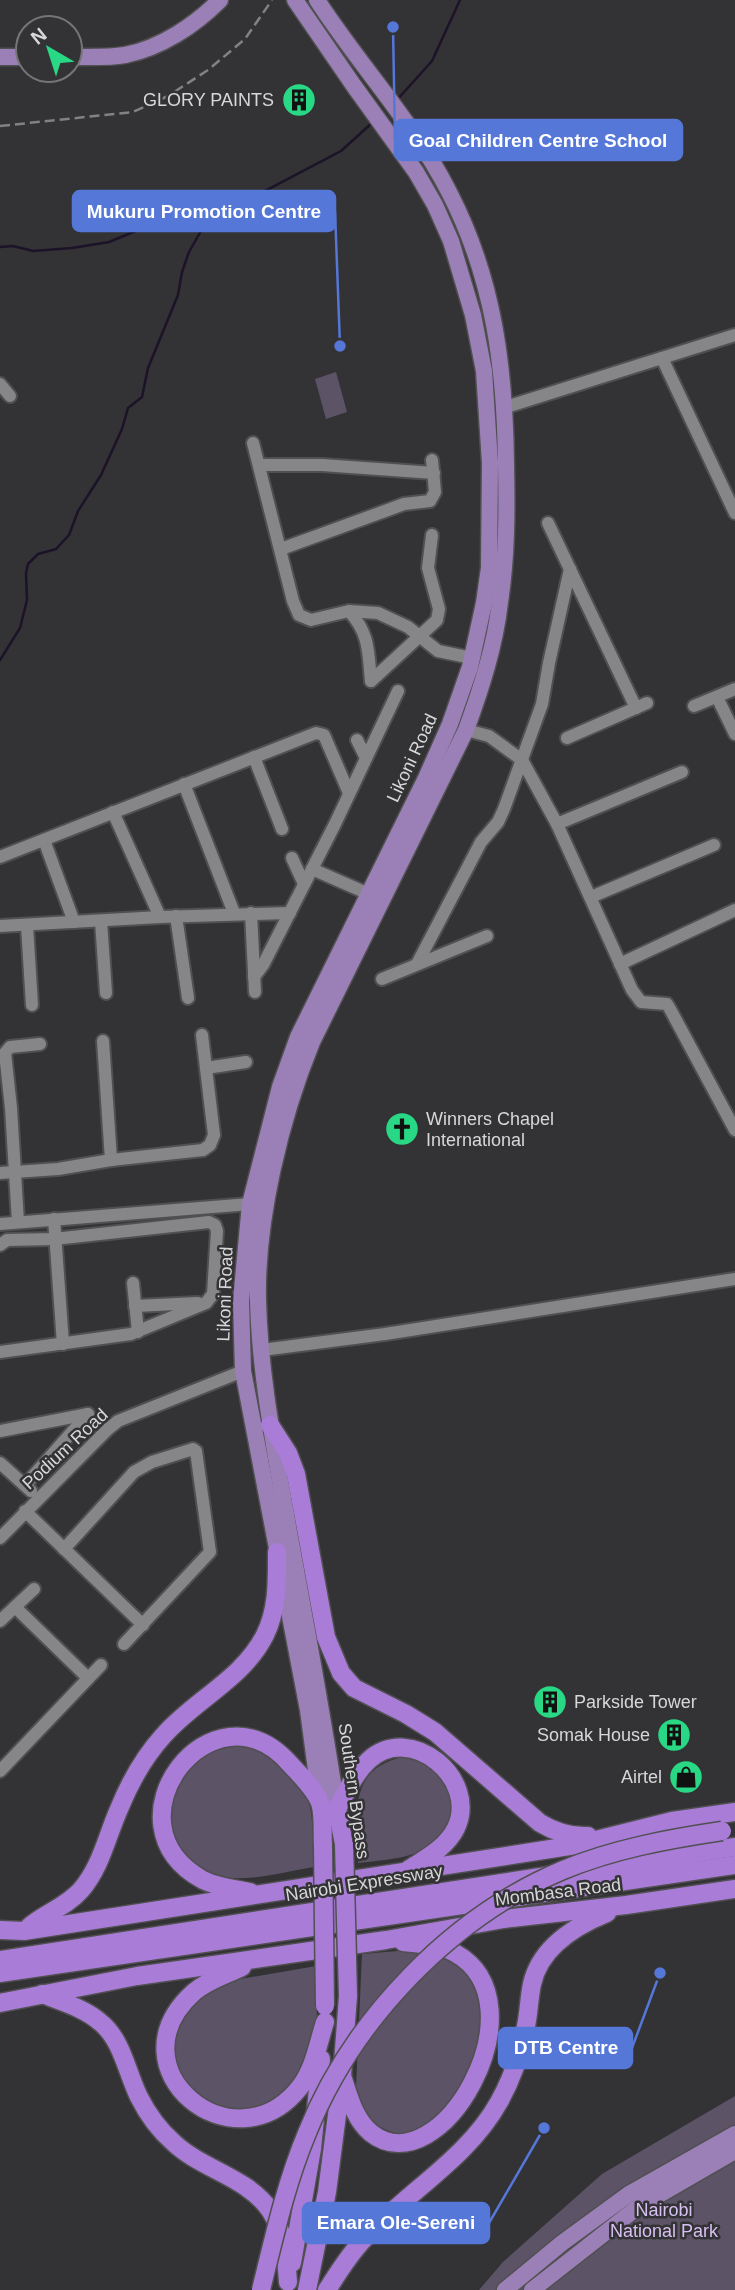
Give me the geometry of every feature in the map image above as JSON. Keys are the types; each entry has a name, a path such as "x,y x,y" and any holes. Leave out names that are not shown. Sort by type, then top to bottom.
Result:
{"highway":[{"path":"270,1424 288,1453 296,1474 326,1637 341,1673 354,1688 435,1732 540,1823 553,1831 576,1836 616,1834"},
{"path":"24,1931 68,1903 81,1890 93,1874 139,1768 164,1735 226,1681 254,1652 265,1634 276,1601 276,1552"},
{"path":"264,1894 227,1888 205,1881 184,1867 165,1840 162,1819 165,1791 172,1776 199,1749 210,1742 238,1735 259,1741 279,1753 328,1806 369,1759 383,1750 402,1746 416,1748 436,1760 447,1771 460,1803 456,1827 445,1844 402,1873"},
{"name":"Southern Bypass","path":"307,2290 327,2192 342,2076 348,1996 344,1844 328,1806"},
{"name":"Southern Bypass","path":"287,2286 312,2149 325,2014 323,1846 328,1806"},
{"path":"0,1930 24,1931 402,1873 576,1845 672,1821 735,1812"},
{"path":"261,2290 281,2209 308,2130 337,2073 364,2032 388,1999 415,1970 450,1939 487,1913 562,1871 640,1845 729,1829"},
{"name":"Nairobi Expressway","path":"0,1960 735,1847"},
{"name":"Nairobi Expressway","path":"0,1973 735,1865"},
{"name":"Mombasa Road","path":"386,1940 504,1919 735,1889"},
{"path":"327,2290 363,2239 472,2140 489,2120 506,2090 517,2060 526,2025 532,1982 538,1966 568,1934 590,1920 626,1905"},
{"path":"0,2003 137,1976 386,1940 441,1947 457,1954 472,1967 482,1983 491,2020 488,2043 469,2092 453,2113 419,2139 401,2142 383,2139 371,2133 360,2121 342,2076"},
{"path":"261,1958 208,1983 185,2001 173,2018 166,2046 167,2058 170,2073 183,2094 197,2106 227,2117 249,2118 266,2114 283,2104 309,2075 325,2014"},
{"path":"42,1994 69,2004 102,2023 116,2041 138,2095 150,2118 161,2131 205,2166 256,2194 269,2210 285,2245 287,2286"}],"main road":[{"path":"84,56 126,55 159,44 192,24 220,0"},
{"name":"Likoni Road","path":"276,1552 243,1371 241,1301 258,1204 265,1138 289,1060 329,971 450,724 472,658 484,603 490,543 490,463 484,371 465,285 451,241 416,172 295,0"},
{"name":"Likoni Road","path":"270,1424 258,1291 258,1204 312,1042 466,730 480,692 500,603 507,516 506,407 493,310 471,240 449,191 400,116 317,0"},
{"name":"Southern Bypass","path":"270,1424 324,1723 328,1806"},
{"name":"Southern Bypass","path":"276,1552 328,1806"},
{"path":"505,2290 562,2243 629,2194 735,2134"},
{"path":"532,2290 638,2207 735,2151"}],"street":[{"path":"506,407 735,335"},
{"path":"662,358 735,513"},
{"path":"0,384 10,396"},
{"path":"253,443 293,601 299,615 311,620 359,610 388,616 408,626 438,650 472,658"},
{"path":"259,465 433,467 435,492 429,501 404,504 281,549"},
{"path":"548,523 642,705 567,738"},
{"path":"349,611 361,625 366,641 371,681 435,624 439,615 428,568 432,535"},
{"path":"418,964 481,842 498,822 522,760 542,704 570,569"},
{"path":"694,706 735,690"},
{"path":"254,977 290,913 398,691"},
{"path":"717,697 735,734"},
{"path":"466,730 489,736 522,760 557,824 632,990 641,1002 667,1004 734,1123"},
{"path":"0,857 316,733 324,735 349,793"},
{"path":"357,740 366,758"},
{"path":"254,757 282,829"},
{"path":"557,824 682,772"},
{"path":"184,784 234,914"},
{"path":"113,812 160,917"},
{"path":"44,840 74,922"},
{"path":"591,897 714,845"},
{"path":"292,858 304,884"},
{"path":"312,869 369,894"},
{"path":"620,964 735,910"},
{"path":"251,913 255,992"},
{"path":"0,926 176,916 290,913"},
{"path":"176,916 188,998"},
{"path":"101,921 106,993"},
{"path":"27,926 32,1005"},
{"path":"382,979 487,936"},
{"path":"0,1173 58,1169 204,1150 210,1145 214,1135 202,1035"},
{"path":"103,1041 111,1160"},
{"path":"18,1222 16,1173 4,1083 5,1053 6,1049 14,1046 40,1044"},
{"path":"206,1068 246,1062"},
{"path":"0,1224 258,1204"},
{"path":"54,1219 64,1345"},
{"path":"0,1245 7,1240 54,1239 209,1222 215,1225 217,1231 213,1294 206,1303 138,1332 64,1345 0,1352"},
{"path":"262,1350 385,1334 735,1279"},
{"path":"133,1283 138,1332"},
{"path":"135,1306 206,1303"},
{"name":"Podium Road","path":"0,1538 118,1422 243,1371"},
{"path":"0,1431 88,1415 25,1485"},
{"path":"64,1549 134,1472 152,1462 195,1450 210,1552 124,1643"},
{"path":"0,1463 39,1498"},
{"path":"25,1511 143,1625"},
{"path":"0,1621 34,1589"},
{"path":"15,1607 88,1678"},
{"path":"0,1771 101,1665"}],"green space":[{"path":"336,372 347,412 326,419 315,379"},
{"path":"234,1746 254,1748 265,1753 299,1783 310,1807 314,1867 264,1876 225,1877 199,1869 179,1847 171,1817 175,1786 188,1767 200,1758"},
{"path":"403,1757 426,1763 441,1776 450,1794 451,1815 448,1825 437,1841 420,1852 399,1858 358,1863 357,1813 363,1784 372,1772 385,1763"},
{"path":"421,1949 450,1956 470,1974 485,2019 478,2055 458,2095 418,2135 398,2135 369,2122 356,2088 362,1954"},
{"path":"316,1966 317,2025 297,2086 279,2103 234,2113 201,2101 175,2066 175,2032 185,2010 223,1982"},
{"name":"Nairobi National Park","path":"735,2096 735,2290 479,2290 503,2262 602,2174"}],"waterway":[{"path":"396,101 432,61 460,0"},
{"path":"0,247 13,246 33,251 72,248 109,242 143,228 206,222 341,151 373,122"},
{"path":"0,660 20,628 27,600 28,564 38,554 56,549 69,535 78,511 101,475 122,429 128,408 142,397 148,368 178,295 189,252 206,222"}],"railway":[{"path":"0,126 133,112 168,96 208,70 245,39 272,0"}],"place":[{"name":"Goal Children Centre School","path":"393,27"},
{"name":"GLORY PAINTS","path":"299,100"},
{"name":"Mukuru Promotion Centre","path":"340,346"},
{"name":"Winners Chapel International","path":"402,1129"},
{"name":"Parkside Tower","path":"550,1702"},
{"name":"Somak House","path":"674,1735"},
{"name":"Airtel","path":"686,1777"},
{"name":"DTB Centre","path":"660,1973"},
{"name":"Emara Ole-Sereni","path":"544,2128"}]}
